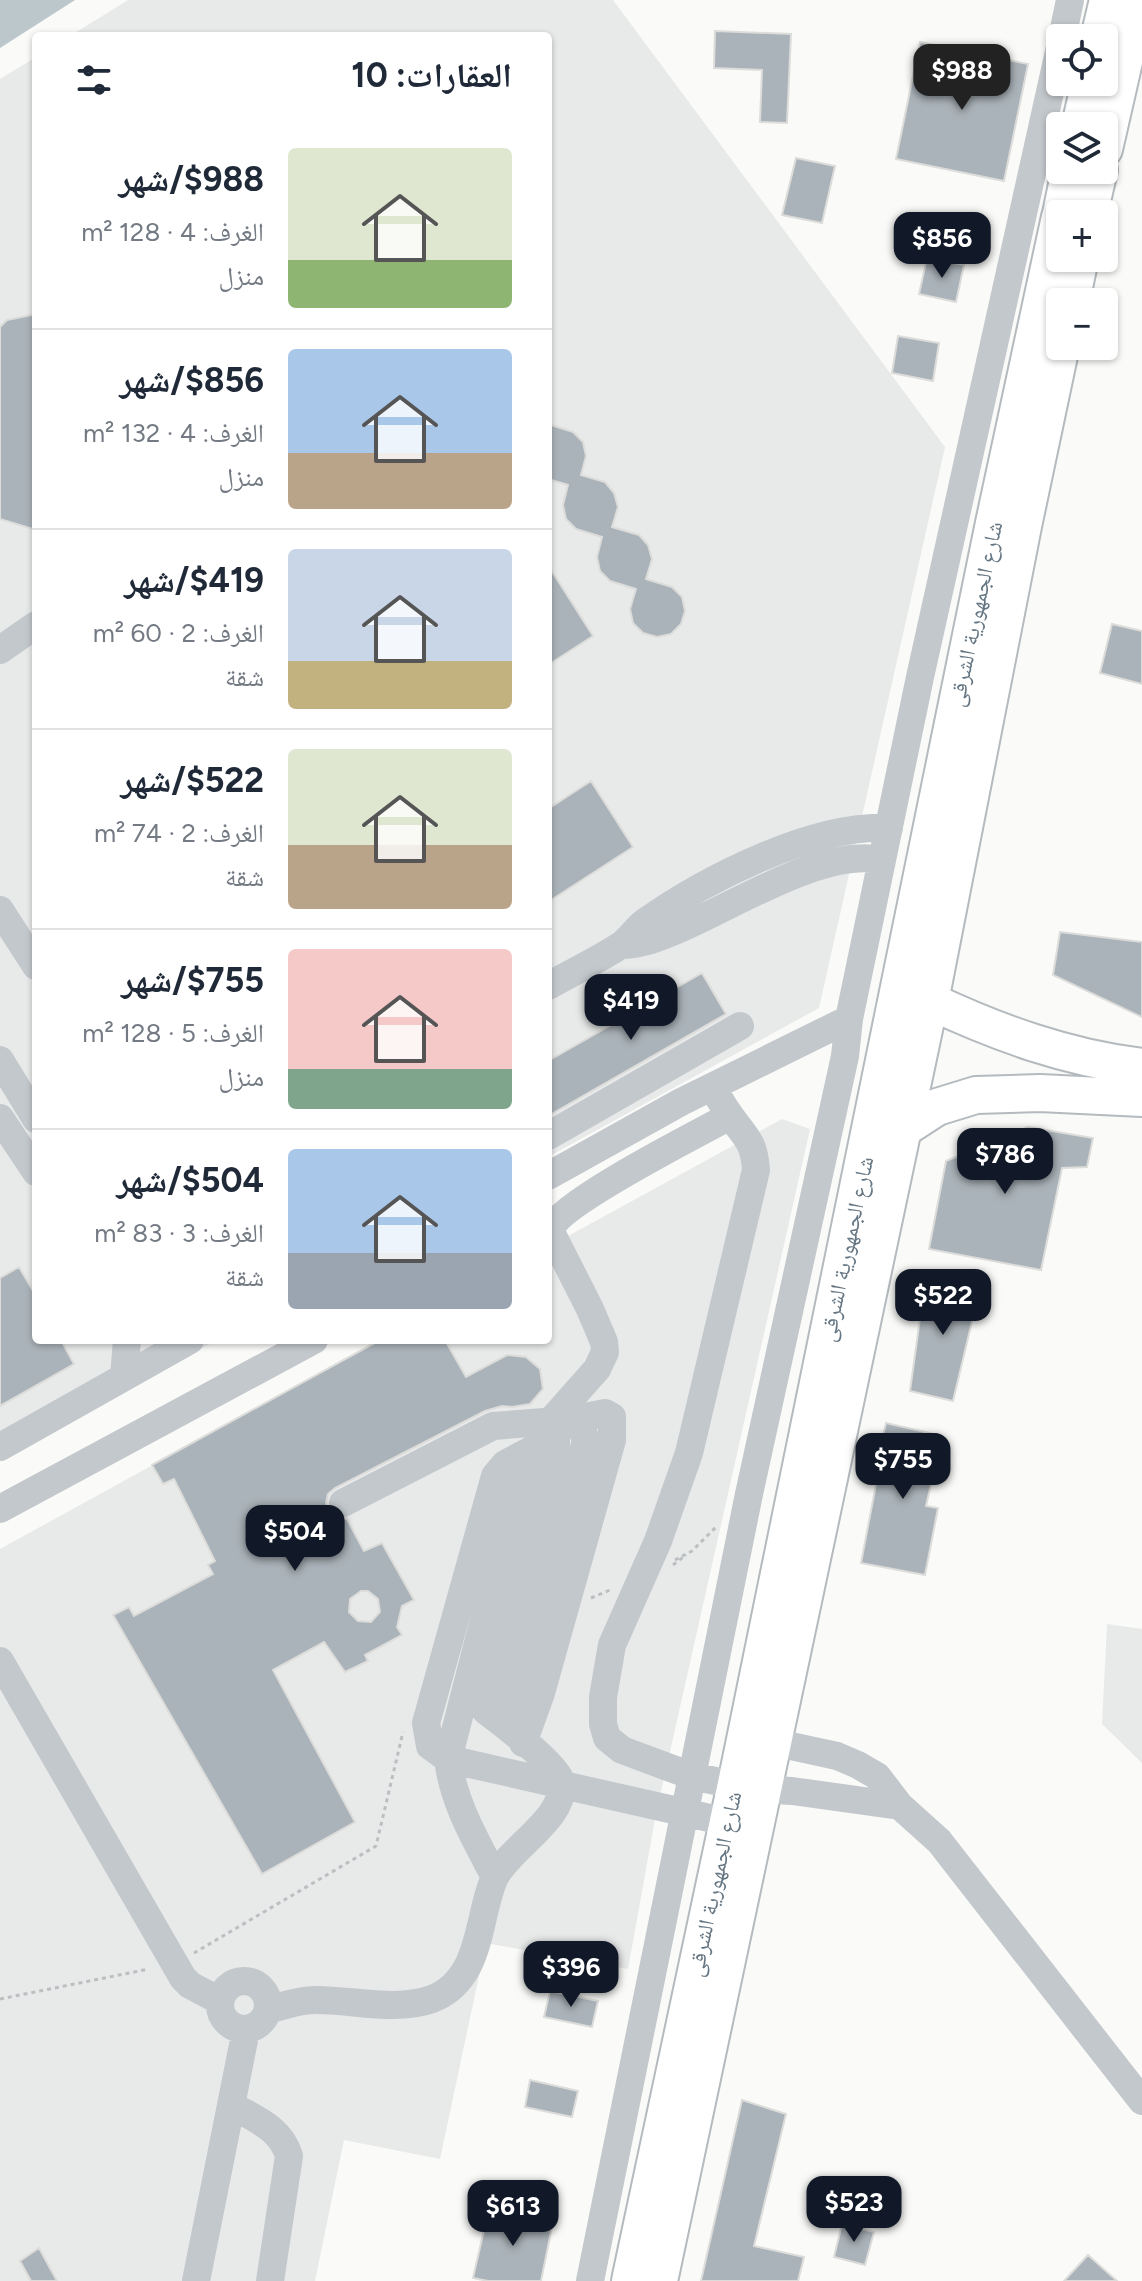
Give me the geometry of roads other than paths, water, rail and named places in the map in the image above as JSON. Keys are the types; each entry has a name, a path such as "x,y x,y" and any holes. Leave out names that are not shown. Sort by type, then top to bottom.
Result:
{"main road":[{"path":"1102,24 1108,0"},
{"path":"1112,112 1138,0"},
{"name":"شارع الجمهورية الشرقى","path":"659,2281 758,1740 887,1129 923,925 1056,272"},
{"name":"شارع الجمهورية الشرقى","path":"887,1129 930,1001 923,925 1023,526 1058,360"},
{"path":"930,1001 1020,1040 1067,1054 1142,1067"},
{"path":"887,1129 937,1107 976,1095 1040,1093 1142,1098"},
{"name":"شارع الجمهورية الشرقى","path":"630,2281 727,1822 749,1787"}],"street":[{"path":"1065,24 1070,0"},
{"path":"590,2281 749,1494 845,1056 849,1019 882,860 1049,96"},
{"path":"1026,202 1046,207"},
{"path":"0,650 32,628"},
{"path":"552,984 622,945 645,922 712,882 765,856 845,830 889,828"},
{"path":"622,945 650,942 780,882 838,860 860,857 882,860"},
{"path":"874,901 923,925"},
{"path":"0,910 32,960"},
{"path":"552,1174 681,1102 849,1019"},
{"path":"552,1134 740,1026"},
{"path":"0,1060 32,1112"},
{"path":"662,1070 681,1102"},
{"path":"712,1087 751,1141 756,1170 689,1453 658,1541 612,1645 603,1697 603,1724 607,1738 622,1750 692,1776 749,1787 900,1806"},
{"path":"552,1227 564,1212 730,1116"},
{"path":"0,1118 32,1166"},
{"path":"607,1144 623,1153 625,1168 621,1177"},
{"path":"552,1234 590,1309 605,1352 597,1369 559,1422 535,1448 505,1464 495,1476 426,1723 430,1746 448,1759 727,1822"},
{"path":"124,1377 127,1344"},
{"path":"0,1447 183,1344"},
{"path":"0,1509 307,1344"},
{"path":"343,1503 493,1426 559,1422 605,1413 612,1417 612,1440 541,1693 514,1734"},
{"path":"269,2010 314,2000 405,2004 433,1999 453,1985 469,1964 495,1877 556,1808 561,1786 556,1770 486,1711 485,1703 556,1446 559,1422"},
{"path":"0,1661 175,1964 190,1985 220,2001"},
{"path":"758,1740 837,1756 877,1776 900,1806 939,1841 1142,2101"},
{"path":"448,1759 450,1778 461,1812 495,1877"},
{"path":"243,1981 254,1983 263,1989 269,2010 256,2027 246,2030 235,2028 226,2022 220,2012 220,2001 224,1991 233,1984 243,1981"},
{"path":"196,2281 246,2030"},
{"path":"1115,2067 1142,2080"},
{"path":"231,2105 273,2130 285,2141 289,2156 270,2281"},
{"path":"616,2150 656,2159"}]}
